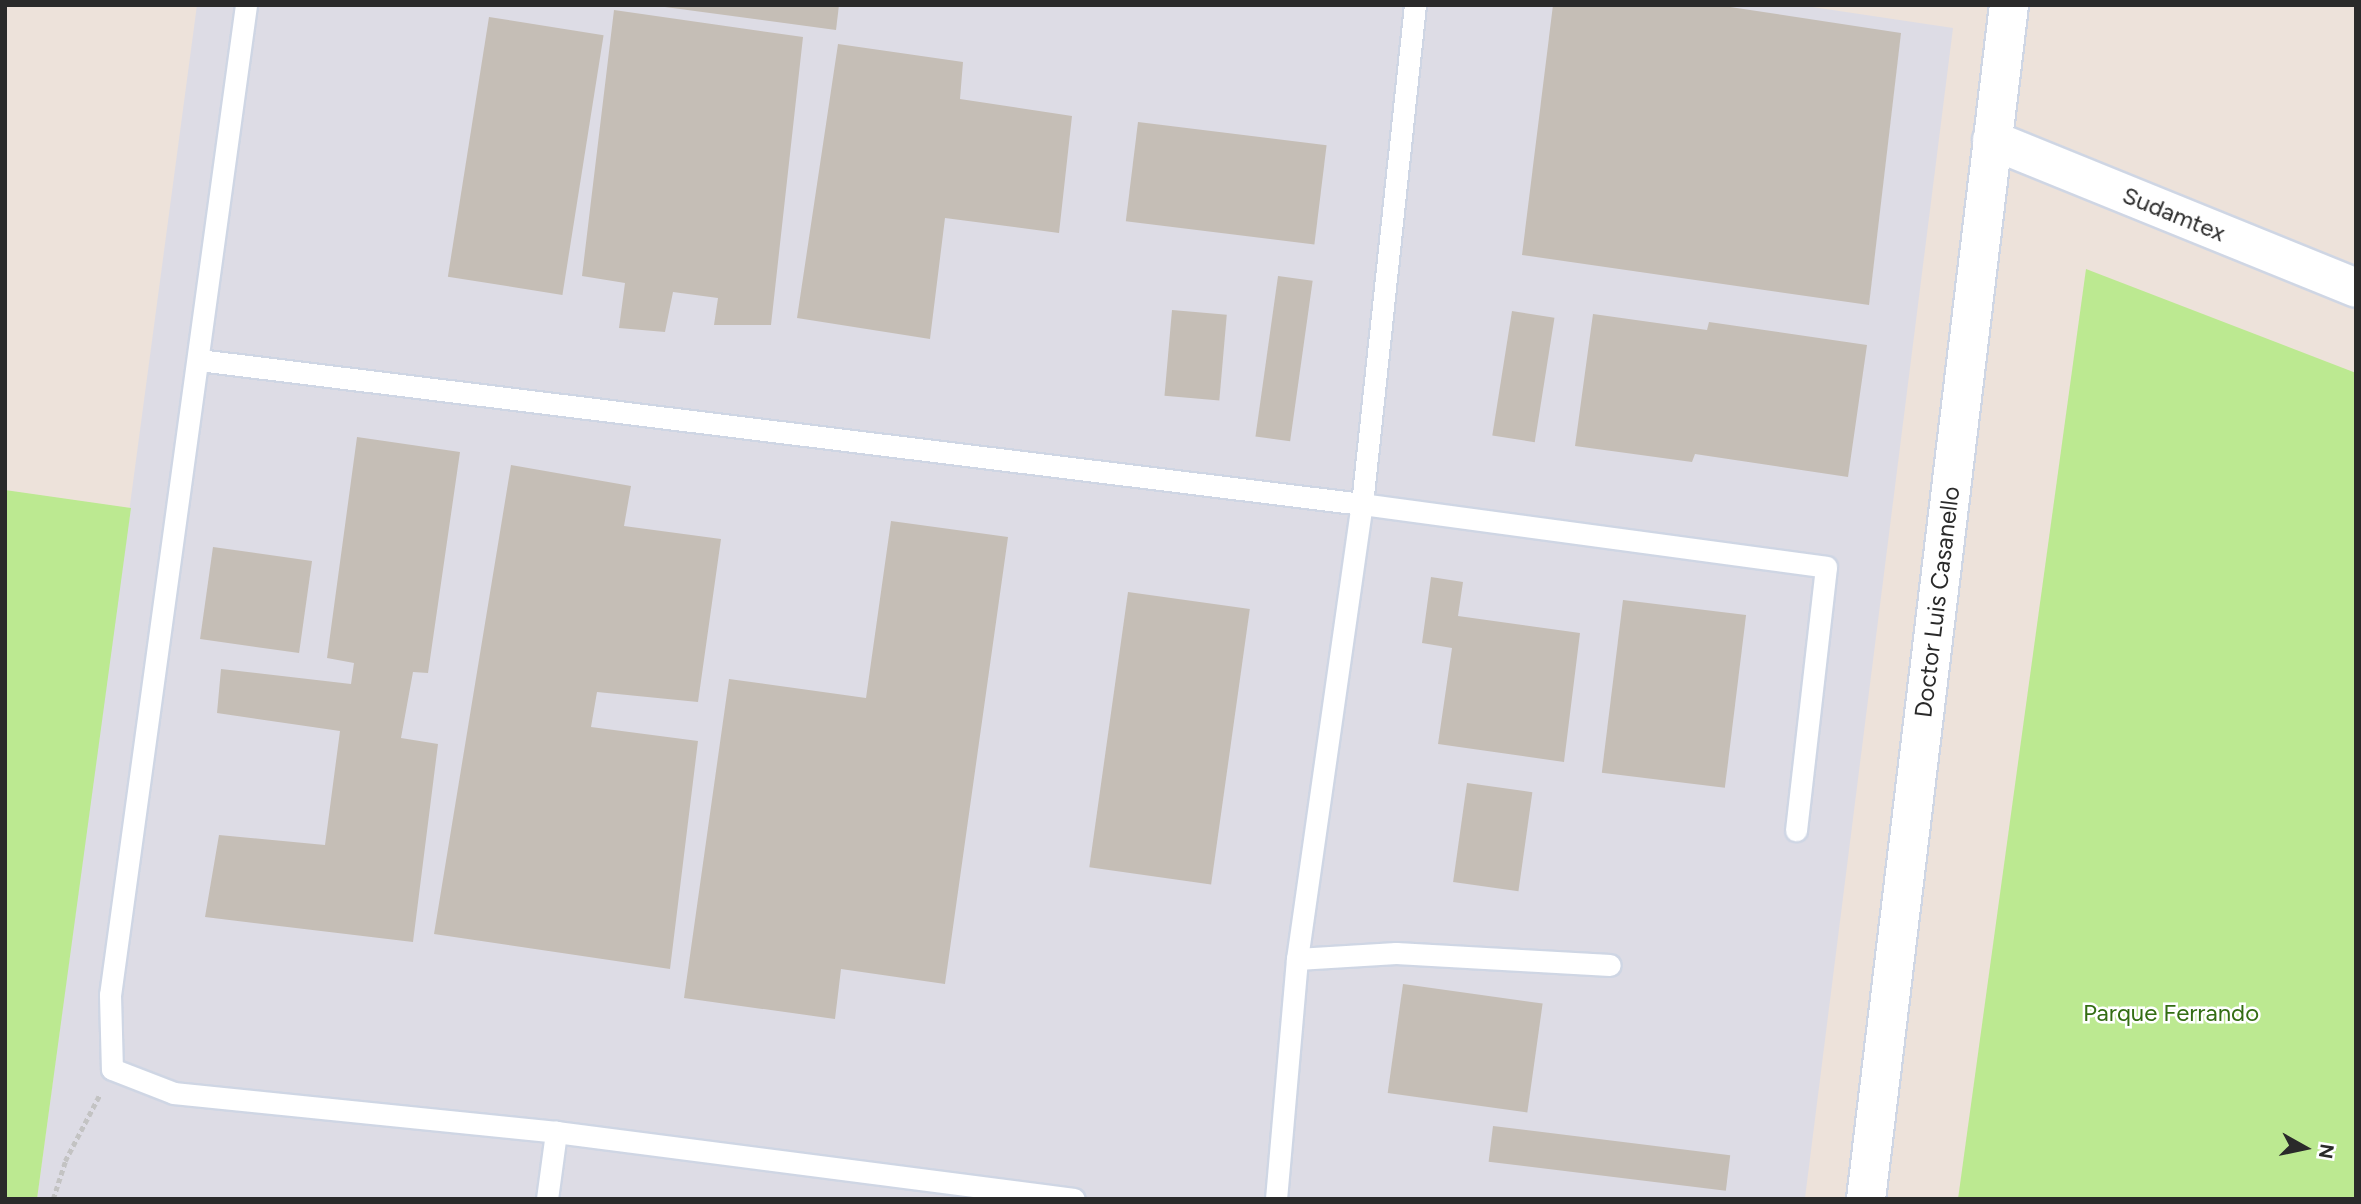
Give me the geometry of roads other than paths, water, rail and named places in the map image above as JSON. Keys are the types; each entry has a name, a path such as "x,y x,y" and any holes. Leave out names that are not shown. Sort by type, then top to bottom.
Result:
{"street":[{"name":"Doctor Luis Casanello","path":"1866,1199 2009,5"},
{"name":"Sudamtex","path":"1992,140 2356,288"}],"lane":[{"path":"246,5 110,995 112,1069 174,1093 556,1132 1074,1199"},
{"path":"1276,1199 1297,959 1362,504 1415,5"},
{"path":"199,360 1362,504 1826,567 1796,830"},
{"path":"1297,959 1396,953 1610,965"},
{"path":"547,1199 556,1132"}],"park label":[{"name":"Parque Ferrando","path":"2171,1013"}]}
